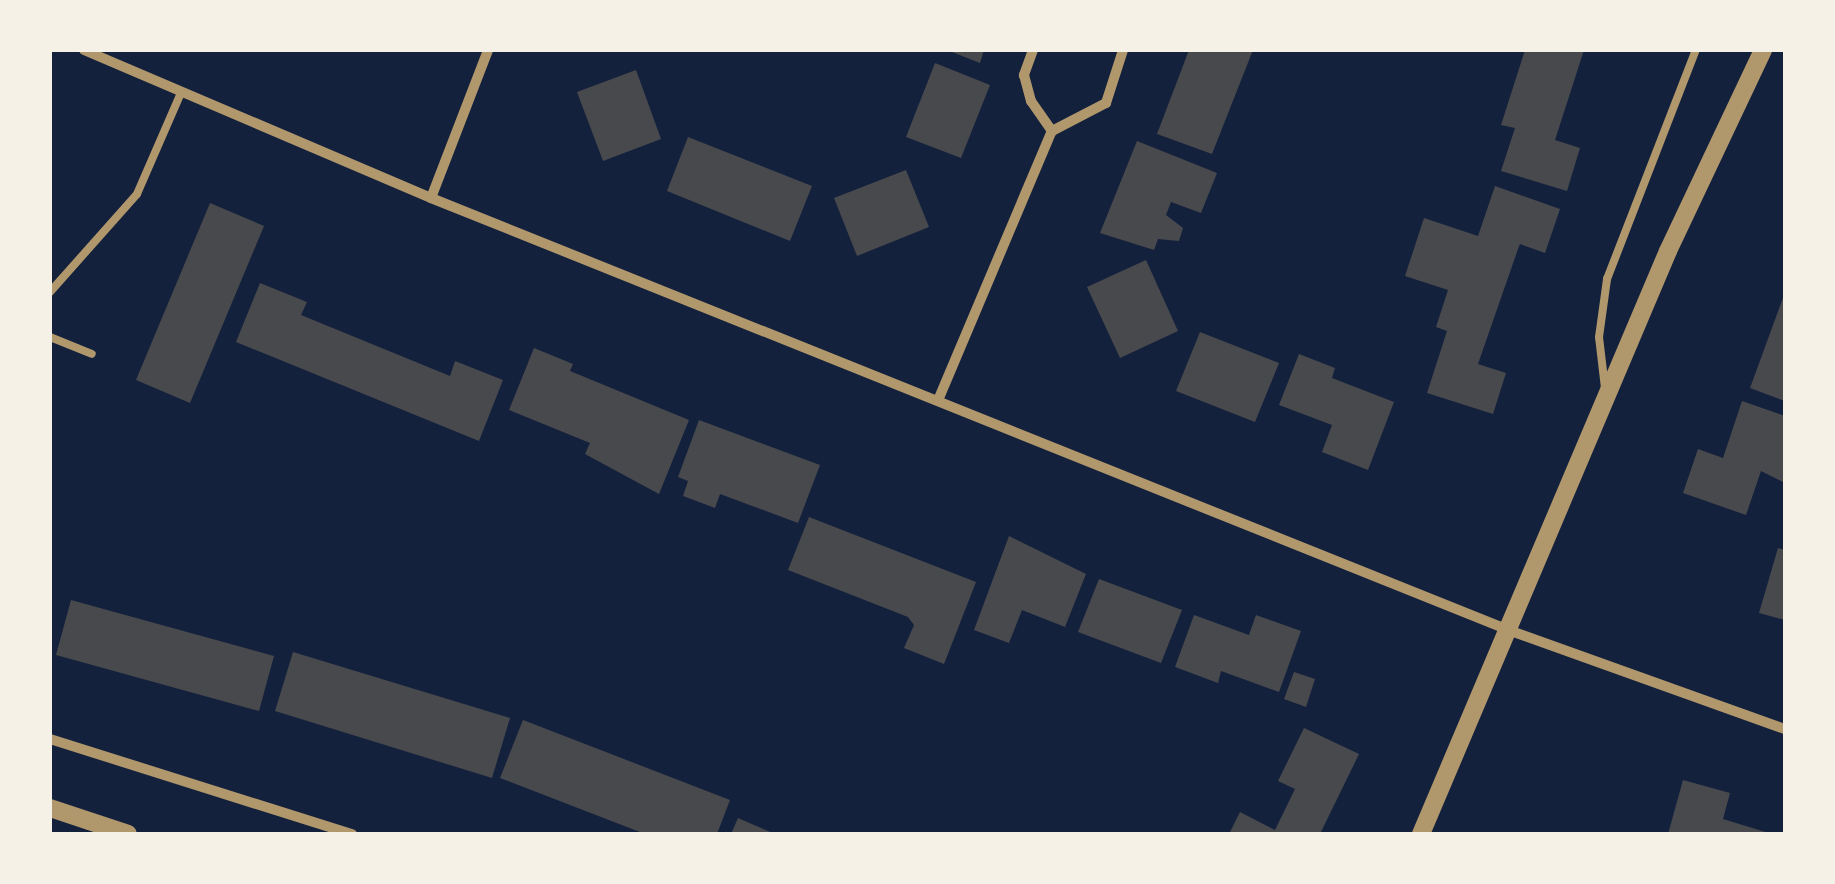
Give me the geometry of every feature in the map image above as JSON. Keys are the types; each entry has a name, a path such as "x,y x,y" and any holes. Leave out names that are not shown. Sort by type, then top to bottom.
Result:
{"street":[{"path":"84,50 431,198 939,398 1511,631 1785,729"},
{"path":"431,198 488,50"},
{"path":"1033,50 1024,75 1031,102 1052,131"},
{"path":"939,398 1052,131 1106,103 1122,50"},
{"path":"1422,834 1607,400 1763,50"},
{"path":"50,739 352,834"},
{"path":"50,808 128,834"}],"lane":[{"path":"1607,400 1599,337 1607,280 1696,50"},
{"path":"50,292 137,194 181,93"},
{"path":"50,337 92,354"}],"building":[{"path":"947,50 984,50 980,63"},
{"path":"1189,50 1253,50 1212,154 1157,134"},
{"path":"1525,50 1584,50 1555,140 1580,148 1567,191 1501,171 1515,128 1501,125"},
{"path":"935,63 990,85 961,158 906,137"},
{"path":"636,70 661,139 603,161 577,92"},
{"path":"688,137 812,186 790,241 667,191"},
{"path":"1137,141 1217,173 1201,213 1171,202 1166,215 1183,228 1179,241 1158,239 1154,250 1100,233"},
{"path":"906,170 929,227 857,256 834,198"},
{"path":"1495,186 1560,209 1545,253 1520,244 1478,364 1506,373 1493,414 1427,393 1447,331 1436,327 1448,290 1405,276 1424,218 1478,236"},
{"path":"210,203 264,226 190,403 136,380"},
{"path":"1146,260 1178,331 1120,358 1087,287"},
{"path":"260,283 307,302 301,315 450,376 455,361 503,380 479,441 236,342"},
{"path":"1785,295 1785,401 1750,388"},
{"path":"1200,332 1279,363 1255,422 1176,391"},
{"path":"534,348 573,364 570,371 689,420 659,494 585,454 590,443 509,410"},
{"path":"1299,354 1335,368 1332,378 1394,402 1368,470 1322,452 1332,425 1279,405"},
{"path":"1742,401 1785,416 1785,483 1761,471 1746,515 1683,493 1698,449 1723,458"},
{"path":"699,420 820,465 798,523 720,494 715,508 683,496 688,481 678,477"},
{"path":"809,517 976,582 944,664 904,648 914,625 908,617 788,570"},
{"path":"1009,536 1086,574 1065,627 1022,610 1009,643 974,630"},
{"path":"1778,548 1785,550 1785,620 1759,613"},
{"path":"1099,579 1182,610 1161,663 1078,632"},
{"path":"71,600 274,656 259,711 56,655"},
{"path":"1194,615 1249,635 1256,615 1301,631 1279,692 1221,671 1218,683 1175,667"},
{"path":"293,652 510,718 492,778 275,711"},
{"path":"1294,672 1315,679 1306,707 1284,699"},
{"path":"523,720 730,800 717,834 645,834 500,778"},
{"path":"1304,728 1359,754 1320,834 1229,834 1240,812 1275,830 1295,789 1278,781"},
{"path":"1683,780 1730,793 1723,819 1772,834 1668,834"},
{"path":"738,818 775,834 731,834"}]}
